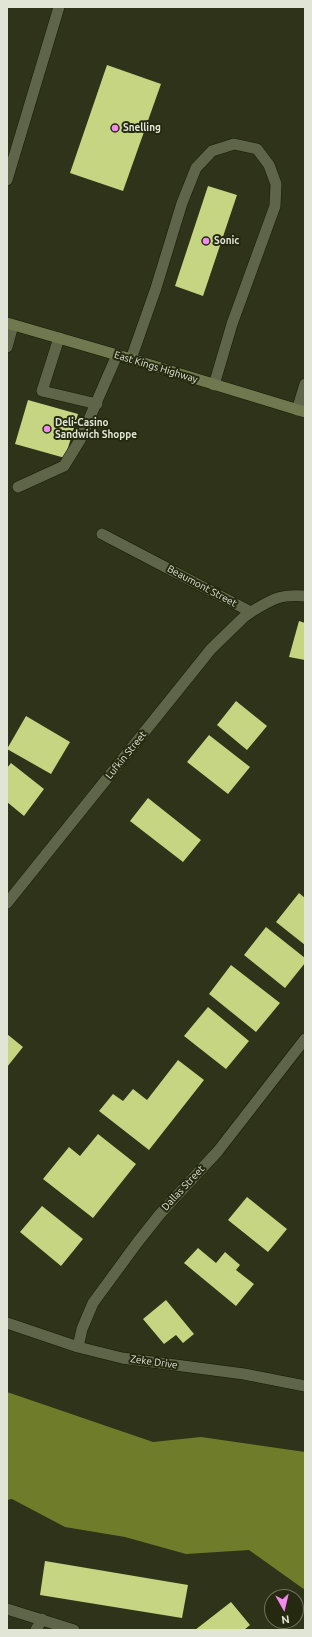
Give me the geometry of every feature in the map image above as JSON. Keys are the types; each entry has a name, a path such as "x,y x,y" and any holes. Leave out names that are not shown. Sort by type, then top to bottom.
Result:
{"main road":[{"name":"East Kings Highway","path":"10,324 301,411"}],"street":[{"path":"7,180 59,7"},
{"path":"131,359 156,288 182,203 196,168 212,151 234,144 257,149 269,165 276,184 275,206 232,324 214,384"},
{"path":"7,347 10,324"},
{"path":"59,338 42,391 96,404"},
{"path":"18,487 64,466 80,440 117,355"},
{"path":"301,411 305,384"},
{"name":"Beaumont Street","path":"102,534 251,612"},
{"path":"251,612 270,600 291,595 305,596"},
{"name":"Lufkin Street","path":"7,903 211,649 251,612"},
{"name":"Dallas Street","path":"78,1347 82,1330 93,1303 137,1243 160,1214 218,1151 305,1038"},
{"name":"Zeke Drive","path":"7,1323 78,1347 122,1358 244,1374 305,1386"},
{"path":"7,1609 74,1630"},
{"path":"36,1630 42,1619"}],"shaded area":[{"path":"7,1392 153,1442 201,1437 305,1452 305,1590 249,1550 186,1554 125,1537 65,1527 12,1499 7,1500"}],"building":[{"name":"Snelling","path":"107,65 161,84 123,191 70,173"},
{"name":"Sonic","path":"208,186 237,195 203,296 175,286"},
{"name":"Deli-Casino Sandwich Shoppe","path":"28,400 78,414 65,458 15,444"},
{"path":"299,621 305,623 305,660 289,657"},
{"path":"236,701 267,726 247,750 217,725"},
{"path":"26,716 70,742 51,774 7,749"},
{"path":"209,735 250,767 228,794 187,762"},
{"path":"11,763 44,789 24,816 7,802 7,768"},
{"path":"148,798 201,840 183,862 130,821"},
{"path":"299,893 305,898 305,945 276,922"},
{"path":"266,927 305,958 305,963 285,988 244,955"},
{"path":"231,965 280,1003 256,1032 209,994"},
{"path":"208,1007 249,1041 226,1069 184,1036"},
{"path":"7,1034 23,1047 7,1067"},
{"path":"178,1060 204,1080 149,1150 99,1111 113,1094 123,1101 133,1089 147,1100"},
{"path":"98,1134 136,1164 93,1218 43,1179 69,1147 80,1156"},
{"path":"247,1197 287,1229 268,1252 228,1220"},
{"path":"42,1206 83,1239 61,1266 20,1232"},
{"path":"198,1248 216,1263 225,1252 240,1265 236,1270 254,1284 236,1306 184,1263"},
{"path":"166,1300 194,1334 183,1343 176,1335 164,1344 143,1319"},
{"path":"45,1561 188,1585 182,1618 40,1595"},
{"path":"231,1602 250,1625 244,1630 195,1630"}],"place":[{"name":"Snelling","path":"115,128"},
{"name":"Sonic","path":"206,241"},
{"name":"Deli-Casino Sandwich Shoppe","path":"47,429"}]}
